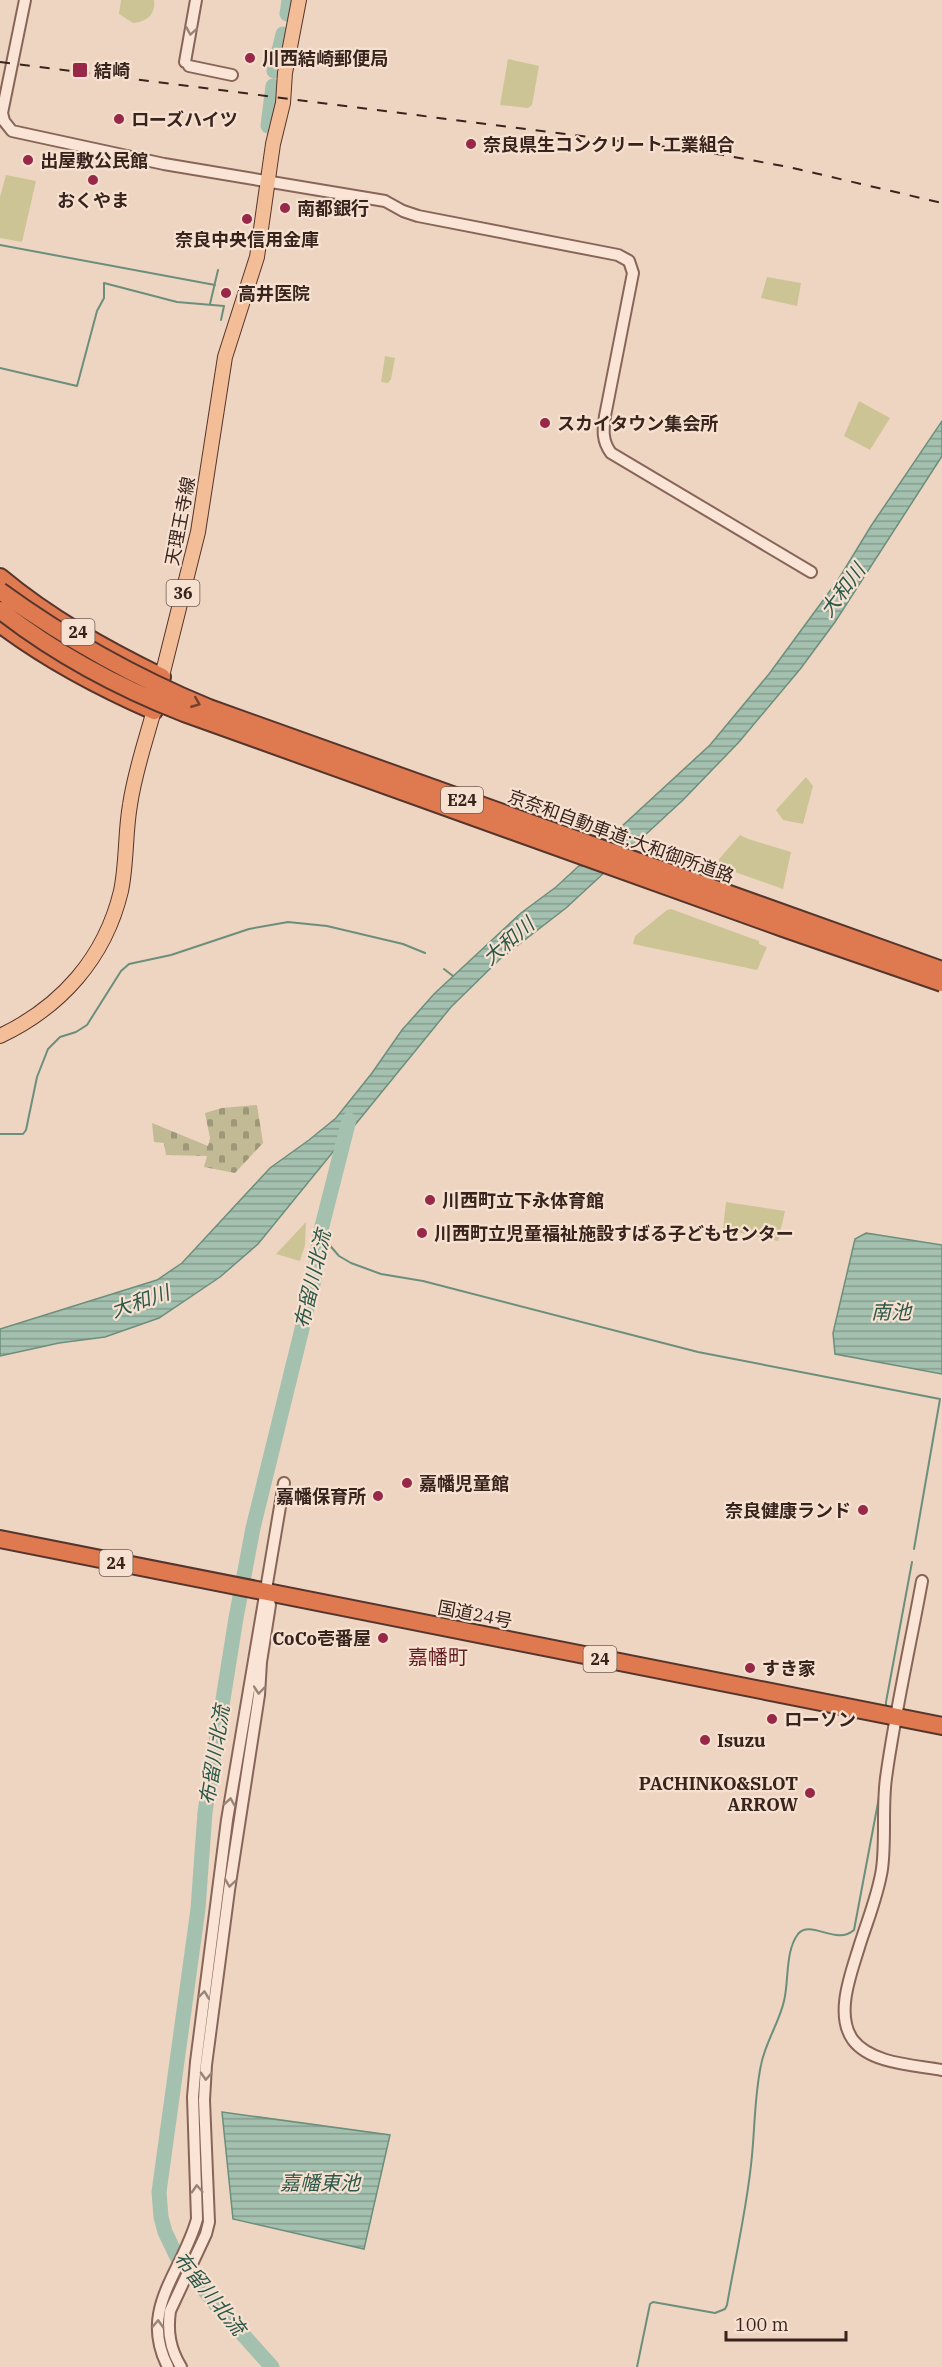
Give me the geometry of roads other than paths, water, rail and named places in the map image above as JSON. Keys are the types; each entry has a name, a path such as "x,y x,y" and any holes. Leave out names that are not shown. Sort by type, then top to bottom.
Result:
{"highway":[{"name":"24","path":"0,577 77,632 120,657 162,677"},
{"name":"京奈和自動車道;大和御所道路","path":"0,591 60,634 116,666 209,708 942,970"},
{"name":"京奈和自動車道;大和御所道路","path":"0,610 52,648 76,662 154,701 184,713 942,983"},
{"name":"24","path":"0,624 60,666 154,711"},
{"name":"国道24号","path":"0,1539 942,1726"}],"main road":[{"name":"天理王寺線","path":"0,1036 39,1015 64,994 94,955 110,922 120,892 125,865 130,802 198,532 225,357 257,257 273,144 283,103 285,73 299,0"}],"street":[{"path":"25,0 2,112 4,121 12,131 164,164 385,201 418,216 618,255 629,261 633,273 605,419 603,432 605,445 611,453 811,572"},
{"path":"196,0 187,64 232,75"},
{"path":"168,2367 160,2349 156,2326 159,2309 193,2233 198,2208 193,2097 196,2062 227,1820 262,1591 284,1483"},
{"path":"922,1581 886,1781 882,1869 876,1898 850,1977 845,2007 846,2025 853,2041 867,2053 885,2059 942,2070"},
{"path":"181,2367 173,2353 168,2323 170,2311 206,2234 209,2216 205,2134 206,2065 270,1605 262,1591"}],"water":[{"name":"大和川","path":"942,421 942,456 835,622 801,668 739,742 683,800 566,908 500,959 451,1007 258,1244 220,1277 159,1318 105,1337 59,1343 0,1356 0,1329 157,1280 182,1263 270,1168 336,1118 372,1073 402,1030 434,994 521,913 556,887 710,745 769,674 838,580 871,526"},
{"name":"南池","path":"866,1233 942,1245 942,1374 835,1354 833,1333 855,1239"},
{"name":"嘉幡東池","path":"222,2112 390,2135 364,2249 233,2219"}],"waterway":[{"path":"287,14 289,0"},
{"path":"274,71 283,34"},
{"path":"268,126 273,86"},
{"path":"0,245 215,285"},
{"path":"210,304 218,270"},
{"path":"0,368 77,386 97,311 104,298 104,283 177,302 224,306 221,320"},
{"path":"0,1134 23,1134 26,1130 37,1077 48,1049 60,1037 76,1032 87,1025 121,971 129,964 171,955 249,929 288,922 327,926 403,944 425,953"},
{"path":"444,969 453,976"},
{"name":"布留川北流","path":"272,2367 177,2257 165,2232 159,2192 198,1909 205,1812 236,1618 253,1528 314,1280 320,1234 349,1120"},
{"path":"320,1234 339,1256 381,1274 423,1281 698,1352 940,1399 914,1549"},
{"path":"886,1708 912,1562"},
{"path":"637,2367 650,2304 653,2302 715,2313 725,2309 727,2305 749,2183 759,2077 763,2057 784,2001 791,1949 798,1934 803,1930 810,1929 839,1935 854,1930 880,1792"}],"railway":[{"path":"0,62 706,152 789,167 942,203"}],"place":[{"name":"川西結崎郵便局","path":"250,58"},
{"name":"結崎","path":"80,70"},
{"name":"ローズハイツ","path":"119,119"},
{"name":"奈良県生コンクリート工業組合","path":"471,144"},
{"name":"出屋敷公民館","path":"28,160"},
{"name":"おくやま","path":"93,180"},
{"name":"南都銀行","path":"285,208"},
{"name":"奈良中央信用金庫","path":"247,219"},
{"name":"高井医院","path":"226,293"},
{"name":"スカイタウン集会所","path":"545,423"},
{"name":"川西町立下永体育館","path":"430,1200"},
{"name":"川西町立児童福祉施設すばる子どもセンター","path":"422,1233"},
{"name":"嘉幡児童館","path":"407,1483"},
{"name":"嘉幡保育所","path":"378,1496"},
{"name":"奈良健康ランド","path":"863,1510"},
{"name":"CoCo壱番屋","path":"383,1638"},
{"name":"すき家","path":"750,1668"},
{"name":"ローソン","path":"772,1719"},
{"name":"Isuzu","path":"705,1740"},
{"name":"PACHINKO&SLOT ARROW","path":"810,1793"}],"district":[{"name":"嘉幡町","path":"438,1656"}]}
